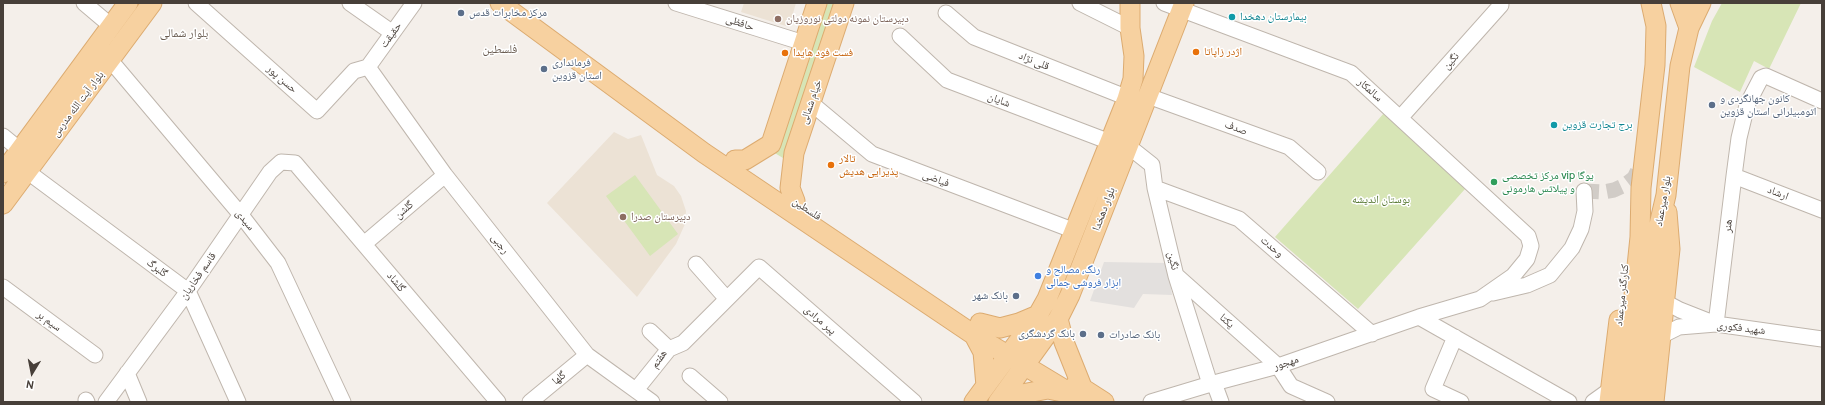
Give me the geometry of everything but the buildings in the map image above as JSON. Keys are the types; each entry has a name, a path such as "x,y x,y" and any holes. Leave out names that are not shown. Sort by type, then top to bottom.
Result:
{"main road":[{"name":"بلوار آیت الله مدرس","path":"3,173 54,106 110,25 128,3"},
{"name":"بلوار آیت الله مدرس","path":"3,204 111,61 152,3"},
{"name":"فلسطین","path":"500,3 704,153 977,329 1029,360 1081,395"},
{"name":"فلسطین","path":"519,3 735,160 977,329"},
{"path":"794,153 788,158 780,157 773,152 771,144 817,3"},
{"name":"خیام شمالی","path":"795,201 790,188 794,153 844,3"},
{"name":"بلوار دهخدا","path":"999,402 1058,319 1070,295 1119,144 1133,79 1134,56 1130,28 1130,3"},
{"name":"بلوار میرعماد","path":"1623,402 1640,237 1641,188 1655,65 1656,26 1651,3"},
{"path":"1656,26 1666,3"},
{"path":"1680,3 1689,28"},
{"name":"بلوار میرعماد","path":"1638,402 1656,238 1666,195 1680,66 1689,28 1701,3"},
{"name":"بلوار دهخدا","path":"974,402 1038,315 1047,299 1075,232 1119,144 1148,96 1183,7"},
{"path":"735,160 745,160 771,144"},
{"name":"کنارگذر میرعماد","path":"1610,394 1627,245 1641,188"},
{"path":"1654,402 1670,249 1666,195"},
{"path":"986,386 983,352 977,329 1000,328 1019,323 1038,315"},
{"path":"1058,319 1081,395"},
{"path":"999,402 1022,394 1048,389 1081,395 1104,402"}],"street":[{"path":"84,3 110,25"},
{"name":"حسن پور","path":"196,3 318,110 354,71 368,67"},
{"path":"350,3 387,29"},
{"name":"حقیقت","path":"368,67 414,3"},
{"name":"حافظی","path":"676,3 804,43"},
{"path":"1080,3 1130,28"},
{"name":"سالمکار","path":"1164,3 1183,7 1351,73 1401,117 1528,236 1531,246"},
{"name":"نگین","path":"1401,117 1501,5"},
{"name":"قلی نژاد","path":"946,13 974,37 1128,98"},
{"name":"شایان","path":"900,36 947,80 1119,144"},
{"name":"سیدی","path":"111,61 241,215 278,263 343,402"},
{"name":"رجبی","path":"368,67 444,175 587,355 652,402"},
{"name":"هنر","path":"1716,324 1739,138 1747,105 1761,78 1766,76 1822,101"},
{"name":"صدف","path":"1148,96 1289,147 1318,172"},
{"name":"فیاضی","path":"811,103 872,154 1075,232"},
{"path":"3,136 20,150"},
{"name":"نگین","path":"1119,144 1152,165 1176,276 1212,383 1221,402"},
{"name":"قاسم فخاریان","path":"106,402 188,291 270,172 281,162 295,163"},
{"name":"گلشاد","path":"295,163 498,402"},
{"name":"گلبرگ","path":"28,172 188,291 238,402"},
{"name":"گلشن","path":"364,244 444,175"},
{"name":"ارشاد","path":"1734,176 1822,210"},
{"name":"وحدت","path":"1156,188 1239,219 1372,334"},
{"path":"1487,294 1527,285 1550,276 1572,248 1581,229 1585,211 1584,191"},
{"name":"مهجور","path":"1152,402 1212,383 1278,366 1419,317 1480,298 1512,276 1527,259 1531,246"},
{"path":"669,349 683,343 726,298 696,264"},
{"name":"پیر مرادی","path":"726,298 759,267 914,402"},
{"name":"یکتا","path":"1176,276 1278,366 1291,386 1328,402"},
{"name":"سیم بر","path":"3,287 95,354"},
{"path":"1665,302 1680,310 1716,324"},
{"path":"1419,317 1569,402"},
{"name":"شهید فکوری","path":"1662,336 1679,328 1716,324 1822,339"},
{"name":"هفتم","path":"636,390 669,349 650,331"},
{"path":"1455,337 1433,389 1460,402"},
{"name":"گلها","path":"530,402 587,355"},
{"path":"127,373 139,402"},
{"path":"690,376 714,400"},
{"path":"1593,402 1606,392 1610,394"}],"shaded area":[{"name":"دبیرستان نمونه دولتی نوروزیان","path":"744,3 796,3 789,27 741,12"},
{"name":"دبیرستان صدرا","path":"614,132 628,139 641,135 657,175 674,186 681,196 686,211 685,224 676,244 637,297 547,203"},
{"path":"1104,262 1167,263 1172,295 1143,294 1134,308 1090,301"}],"green space":[{"path":"817,3 844,3 785,158 783,158 773,152"},
{"path":"1722,3 1801,3 1769,69 1754,61 1740,92 1694,67 1712,21"},
{"name":"بوستان اندیشه","path":"1384,113 1465,189 1358,309 1275,237"},
{"path":"635,175 678,234 650,256 606,196"}],"tunnel":[{"path":"1584,191 1603,192 1614,190 1625,185 1634,178 1642,162"}],"place":[{"name":"مرکز مخابرات قدس","path":"461,13"},
{"name":"بیمارستان دهخدا","path":"1232,17"},
{"name":"دبیرستان نمونه دولتی نوروزیان","path":"778,19"},
{"name":"اژدر زاپاتا","path":"1196,52"},
{"name":"فست فود هایدا","path":"785,53"},
{"name":"فرمانداری استان قزوین","path":"544,69"},
{"name":"کانون جهانگردی و اتومبیلرانی استان قزوین","path":"1712,105"},
{"name":"برج تجارت قزوین","path":"1554,125"},
{"name":"تالار پذیرایی هدیش","path":"831,165"},
{"name":"مرکز تخصصی vip یوگا و پیلاتس هارمونی","path":"1494,182"},
{"name":"دبیرستان صدرا","path":"623,217"},
{"name":"رنگ، مصالح و ابزار فروشی جمالی","path":"1038,276"},
{"name":"بانک شهر","path":"1016,296"},
{"name":"بانک گردشگری","path":"1083,334"},
{"name":"بانک صادرات","path":"1101,335"}],"district":[{"name":"بلوار شمالی","path":"184,33"},
{"name":"فلسطین","path":"500,49"}]}
